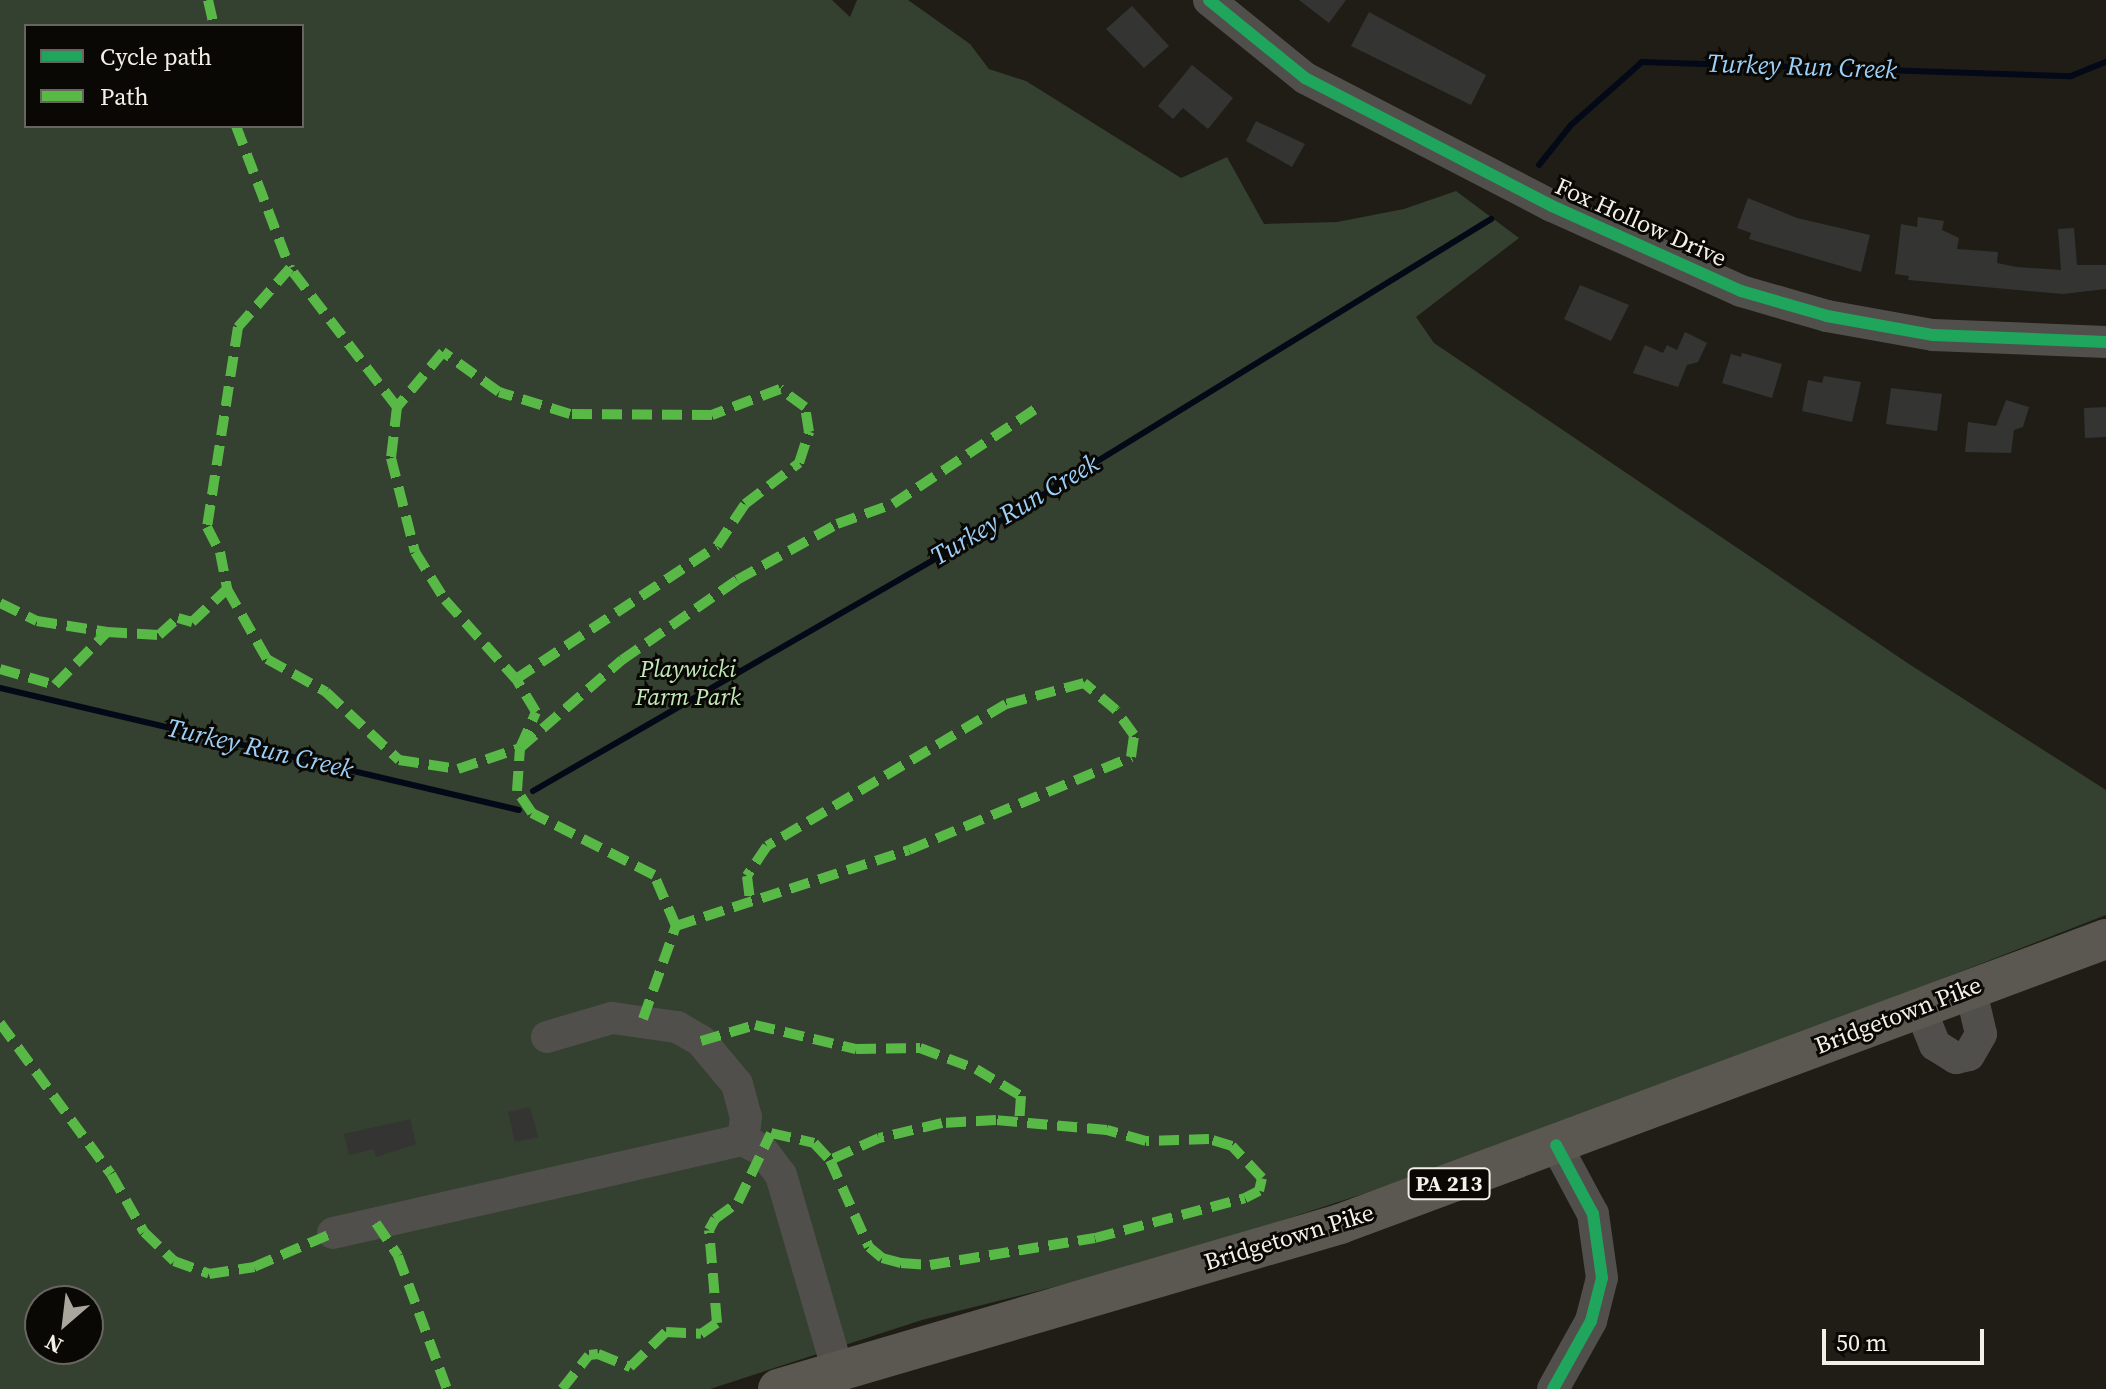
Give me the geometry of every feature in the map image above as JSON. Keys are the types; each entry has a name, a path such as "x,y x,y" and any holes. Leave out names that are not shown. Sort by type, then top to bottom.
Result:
{"main road":[{"name":"Bridgetown Pike","path":"778,1389 1340,1224 1970,987 2106,939"}],"street":[{"name":"Fox Hollow Drive","path":"1209,0 1305,78 1552,206 1741,291 1827,316 1933,335 2106,342"},
{"path":"1919,1006 1935,1045 1956,1058 1969,1055 1981,1034 1970,987"},
{"path":"547,1037 612,1018 677,1027 701,1041 737,1084 746,1117 743,1140"},
{"path":"333,1233 743,1140 762,1150 781,1175 838,1371"},
{"path":"1553,1389 1591,1321 1602,1278 1593,1214 1556,1145"}],"green space":[{"name":"Playwicki Farm Park","path":"0,0 832,0 850,17 857,0 908,0 970,44 989,69 1026,81 1181,178 1227,157 1264,224 1337,222 1404,209 1456,191 1519,238 1416,317 1434,343 1909,664 2106,790 2106,915 1528,1140 1161,1260 922,1320 710,1389 0,1389"}],"building":[{"path":"1299,0 1346,0 1329,23"},
{"path":"1132,6 1169,46 1144,68 1106,29"},
{"path":"1369,12 1486,75 1471,105 1351,46"},
{"path":"1192,65 1233,98 1208,129 1183,108 1173,119 1158,106"},
{"path":"1256,121 1305,144 1292,167 1246,141"},
{"path":"1748,198 1797,218 1870,235 1861,272 1749,239 1751,233 1737,228"},
{"path":"1918,217 1944,221 1942,230 1959,238 1957,249 1998,252 1997,263 2017,267 2061,270 2058,229 2074,228 2077,265 2106,265 2106,289 2063,294 1908,280 1909,276 1895,274 1901,224 1917,227"},
{"path":"1580,285 1629,305 1611,341 1564,319"},
{"path":"1685,332 1707,343 1698,362 1687,365 1678,387 1633,373 1645,345 1663,353 1667,345 1677,350"},
{"path":"1742,353 1782,364 1772,398 1722,383 1731,354 1741,357"},
{"path":"1824,376 1861,382 1852,422 1802,411 1808,380 1822,383"},
{"path":"1891,388 1942,394 1937,431 1886,424"},
{"path":"2006,400 2029,407 2023,427 2014,430 2011,453 1965,452 1968,422 1996,426"},
{"path":"2106,407 2106,437 2085,438 2084,408"},
{"path":"530,1107 538,1137 515,1142 508,1112"},
{"path":"410,1119 416,1144 376,1157 374,1149 349,1155 344,1134"}],"waterway":[{"name":"Turkey Run Creek","path":"1539,165 1571,125 1642,62 2071,76 2106,62"},
{"name":"Turkey Run Creek","path":"533,791 987,529 1491,219"},
{"name":"Turkey Run Creek","path":"0,688 519,810"}],"marked path":[{"path":"208,0 214,24"},
{"path":"237,128 290,268"},
{"path":"397,407 290,268 238,327 207,527 220,552 227,589 267,659 326,692 399,760 458,769 520,748 536,712 516,679 717,546 745,504 799,463 809,432 805,407 780,389 712,415 570,414 499,392 443,352 397,407 391,458 415,552 445,600 516,679"},
{"path":"676,926 654,875 532,813 517,791 520,748 622,660 737,580 837,524 893,504 1037,408"},
{"path":"0,669 55,685 107,632 159,635 178,618 192,622 227,589"},
{"path":"0,603 37,621 107,632"},
{"path":"643,1019 676,926 909,850 1131,757 1134,735 1116,710 1084,683 1006,704 767,846 747,876 750,902"},
{"path":"0,1023 111,1174 144,1232 174,1261 209,1274 254,1267 333,1233"},
{"path":"701,1041 755,1025 856,1049 920,1048 976,1069 1021,1096 1019,1123"},
{"path":"562,1389 589,1355 598,1354 630,1367 666,1332 701,1334 717,1323 709,1230 715,1219 738,1202 771,1133 814,1143 830,1160 869,1247 882,1258 901,1263 930,1265 1095,1238 1245,1198 1259,1191 1262,1178 1232,1146 1209,1139 1146,1141 1107,1130 996,1120 942,1123 879,1138 830,1160"},
{"path":"376,1223 398,1256 447,1389"}],"cycle path":[{"path":"1209,0 1305,78 1552,206 1741,291 1827,316 1933,335 2106,342"},
{"path":"1553,1389 1591,1321 1602,1278 1593,1214 1556,1145"}]}
